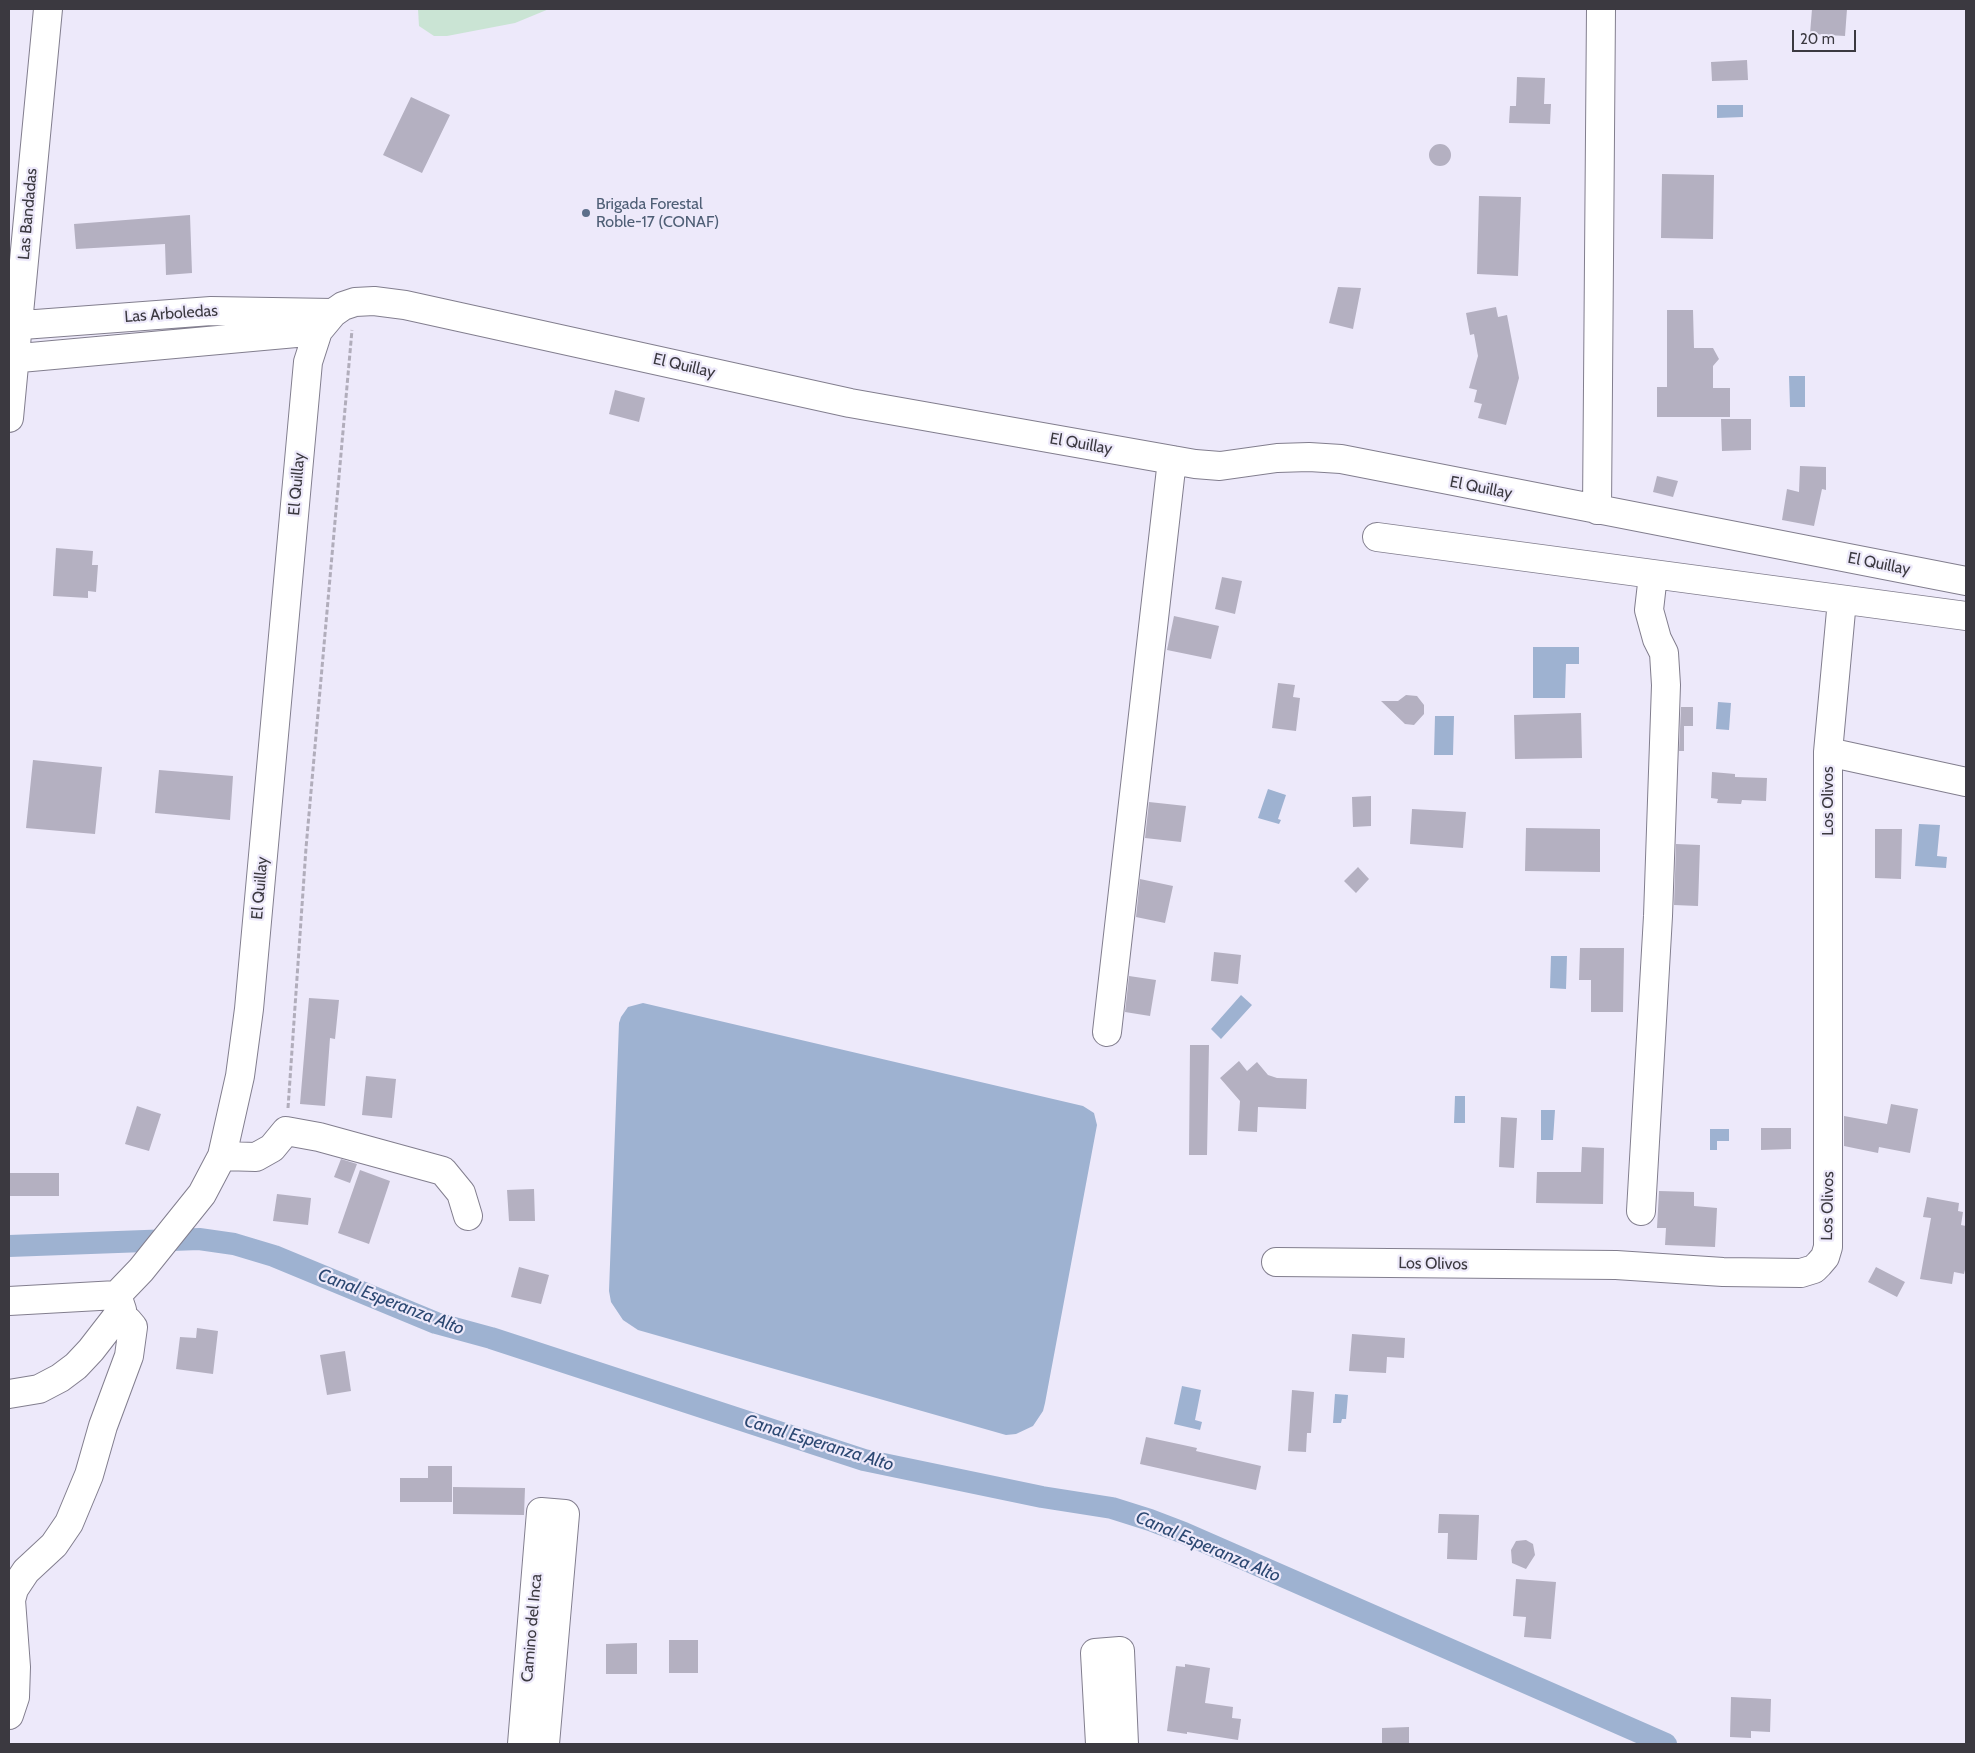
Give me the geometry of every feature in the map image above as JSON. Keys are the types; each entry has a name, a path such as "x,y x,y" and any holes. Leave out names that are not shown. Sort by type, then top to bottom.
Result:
{"street":[{"name":"Las Bandadas","path":"9,418 13,326 48,9"},
{"path":"1597,510 1601,9"},
{"name":"El Quillay","path":"9,1394 39,1389 76,1366 91,1350 141,1270 202,1194 222,1156 240,1076 249,1009 308,362 335,315 374,301 405,305 850,403 1172,460 1220,466 1277,458 1309,457 1340,459 1966,581"},
{"name":"Las Arboledas","path":"13,326 211,311 335,315"},
{"name":"Las Arboledas","path":"12,359 335,315"},
{"path":"1107,1032 1172,460"},
{"path":"1377,537 1966,616"},
{"path":"1640,1211 1658,916 1666,685 1664,653 1657,639 1649,610 1653,575"},
{"name":"Los Olivos","path":"1276,1262 1616,1265 1723,1272 1801,1273 1814,1269 1825,1257 1828,1247 1828,752 1842,600"},
{"path":"1828,752 1966,782"},
{"path":"222,1156 256,1158 272,1148 286,1131 319,1137 443,1171 461,1193 468,1216"},
{"path":"9,1301 118,1306 133,1327 129,1356 102,1426 89,1474 70,1523 54,1545 21,1564 19,1580 11,1600 16,1667 15,1698 9,1715"},
{"name":"Camino del Inca","path":"522,1744 553,1513 545,1744"},
{"path":"1100,1744 1108,1652 1124,1744"}],"path":[{"path":"286,1131 306,848 335,315"}],"green space":[{"path":"418,9 549,9 515,23 447,36 434,36 419,26"}],"water":[{"path":"1717,105 1743,105 1743,117 1717,118"},
{"path":"1789,376 1805,376 1805,407 1790,407"},
{"path":"1533,647 1579,647 1579,664 1566,664 1565,698 1533,698"},
{"path":"1718,702 1731,703 1729,730 1716,729"},
{"path":"1435,716 1454,716 1453,755 1434,755"},
{"path":"1268,789 1286,795 1278,819 1281,820 1279,824 1258,818"},
{"path":"1919,824 1940,825 1937,856 1947,857 1946,868 1915,866"},
{"path":"1551,956 1567,956 1566,989 1550,988"},
{"path":"1241,995 1252,1005 1221,1039 1211,1029"},
{"path":"643,1003 1083,1106 1094,1113 1097,1125 1045,1403 1043,1411 1033,1426 1016,1434 1006,1435 638,1330 623,1320 611,1302 609,1291 619,1023 628,1007"},
{"path":"1455,1096 1465,1096 1465,1123 1454,1123"},
{"path":"1541,1110 1555,1110 1553,1140 1541,1140"},
{"path":"1710,1129 1729,1129 1729,1141 1717,1141 1717,1150 1710,1150"},
{"path":"1182,1386 1201,1390 1195,1420 1202,1422 1200,1430 1174,1424"},
{"path":"1335,1394 1348,1395 1346,1419 1342,1419 1341,1423 1333,1423"}],"building":[{"path":"1812,9 1847,9 1845,36 1810,34"},
{"path":"1747,60 1748,80 1712,81 1711,62"},
{"path":"1517,77 1545,78 1544,104 1551,104 1550,124 1509,123 1510,106 1516,106"},
{"path":"411,97 450,115 422,173 383,155"},
{"path":"1436,144 1444,144 1451,151 1451,159 1444,166 1436,166 1429,159 1429,151"},
{"path":"1662,174 1714,175 1713,239 1661,238"},
{"path":"1479,196 1521,197 1518,276 1477,274"},
{"path":"190,215 192,273 166,275 165,244 76,249 74,224"},
{"path":"1338,287 1361,288 1353,329 1329,323"},
{"path":"1496,307 1498,317 1507,315 1519,378 1506,425 1478,418 1482,404 1474,402 1477,390 1469,388 1478,356 1474,334 1470,335 1466,313"},
{"path":"1667,310 1693,310 1694,348 1713,348 1719,359 1713,366 1713,388 1730,388 1730,417 1657,417 1657,387 1667,387"},
{"path":"615,390 645,398 639,422 609,414"},
{"path":"1721,419 1751,419 1751,450 1722,451"},
{"path":"1800,466 1826,467 1826,490 1822,489 1814,526 1782,520 1787,489 1799,492"},
{"path":"1657,476 1678,481 1673,497 1653,492"},
{"path":"56,548 93,551 92,565 98,565 96,592 88,591 88,598 53,596"},
{"path":"1222,577 1242,581 1235,614 1215,609"},
{"path":"1174,616 1219,626 1211,659 1167,650"},
{"path":"1278,683 1295,685 1293,697 1300,698 1296,731 1272,728"},
{"path":"1406,695 1417,696 1424,705 1424,714 1414,725 1405,724 1381,701 1398,701"},
{"path":"1681,707 1693,707 1693,726 1684,726 1684,751 1679,751"},
{"path":"1581,713 1582,758 1515,759 1514,715"},
{"path":"33,760 102,767 95,834 26,828"},
{"path":"159,770 233,776 230,820 155,813"},
{"path":"1712,772 1735,774 1735,777 1767,778 1766,801 1742,800 1741,804 1717,803 1718,799 1711,798"},
{"path":"1371,796 1371,826 1353,827 1352,797"},
{"path":"1149,802 1186,806 1181,842 1145,838"},
{"path":"1412,809 1466,812 1463,848 1410,844"},
{"path":"1526,828 1600,829 1600,872 1525,871"},
{"path":"1875,829 1902,829 1901,879 1875,878"},
{"path":"1676,844 1700,845 1698,906 1674,905"},
{"path":"1358,867 1369,879 1356,893 1344,881"},
{"path":"1140,879 1173,886 1165,923 1136,917"},
{"path":"1580,948 1624,948 1623,1012 1591,1012 1591,980 1579,980"},
{"path":"1214,952 1241,955 1238,984 1211,981"},
{"path":"1129,976 1156,980 1150,1016 1125,1012"},
{"path":"309,998 339,1000 335,1039 330,1038 325,1106 300,1104"},
{"path":"1190,1045 1209,1045 1207,1155 1189,1155"},
{"path":"1239,1061 1247,1071 1257,1062 1268,1075 1277,1078 1307,1079 1306,1109 1258,1107 1257,1132 1238,1131 1240,1101 1220,1078"},
{"path":"366,1076 396,1079 392,1118 362,1115"},
{"path":"1891,1104 1918,1109 1910,1153 1879,1147 1878,1153 1844,1146 1844,1116 1887,1124"},
{"path":"137,1106 161,1114 149,1151 125,1144"},
{"path":"1501,1117 1517,1118 1514,1168 1499,1167"},
{"path":"1761,1128 1791,1128 1791,1149 1761,1150"},
{"path":"1582,1147 1604,1148 1603,1204 1536,1203 1537,1172 1581,1172"},
{"path":"341,1159 357,1164 350,1183 334,1177"},
{"path":"360,1170 390,1181 369,1244 338,1233"},
{"path":"9,1173 59,1173 59,1196 9,1196"},
{"path":"534,1189 535,1221 509,1221 507,1190"},
{"path":"1659,1191 1694,1192 1694,1206 1717,1208 1715,1247 1665,1245 1666,1228 1657,1228"},
{"path":"277,1194 311,1198 308,1225 273,1221"},
{"path":"1927,1197 1959,1203 1958,1211 1963,1212 1961,1225 1966,1226 1966,1265 1964,1274 1954,1272 1952,1284 1920,1279 1931,1218 1923,1217"},
{"path":"519,1267 549,1275 541,1304 511,1297"},
{"path":"1876,1267 1905,1282 1897,1297 1868,1282"},
{"path":"197,1328 218,1331 213,1374 176,1369 180,1337 196,1338"},
{"path":"1352,1334 1405,1338 1404,1358 1387,1357 1386,1373 1349,1371"},
{"path":"345,1351 351,1391 327,1395 320,1355"},
{"path":"1292,1390 1314,1392 1311,1433 1307,1433 1306,1452 1288,1451"},
{"path":"1146,1437 1197,1448 1196,1451 1261,1466 1256,1490 1140,1464"},
{"path":"428,1466 452,1466 452,1502 400,1502 400,1478 428,1478"},
{"path":"453,1487 525,1488 524,1515 453,1514"},
{"path":"1439,1514 1479,1515 1477,1560 1447,1559 1448,1533 1438,1533"},
{"path":"1526,1540 1533,1544 1535,1555 1526,1569 1512,1563 1511,1550 1516,1541"},
{"path":"1516,1579 1556,1582 1551,1639 1524,1637 1526,1617 1513,1616"},
{"path":"669,1640 698,1640 698,1673 669,1673"},
{"path":"637,1643 637,1674 606,1674 606,1644"},
{"path":"1185,1664 1210,1668 1205,1703 1233,1707 1232,1718 1241,1719 1238,1740 1187,1732 1187,1734 1167,1731 1176,1666 1185,1667"},
{"path":"1731,1697 1771,1699 1770,1732 1751,1731 1751,1738 1730,1737"},
{"path":"1409,1727 1409,1744 1382,1744 1382,1728"}],"waterway":[{"name":"Canal Esperanza Alto","path":"9,1246 199,1239 234,1244 274,1256 436,1323 491,1338 864,1460 1042,1497 1112,1508 1150,1520 1184,1533 1666,1744"}],"place":[{"name":"Brigada Forestal Roble-17 (CONAF)","path":"586,213"}]}
